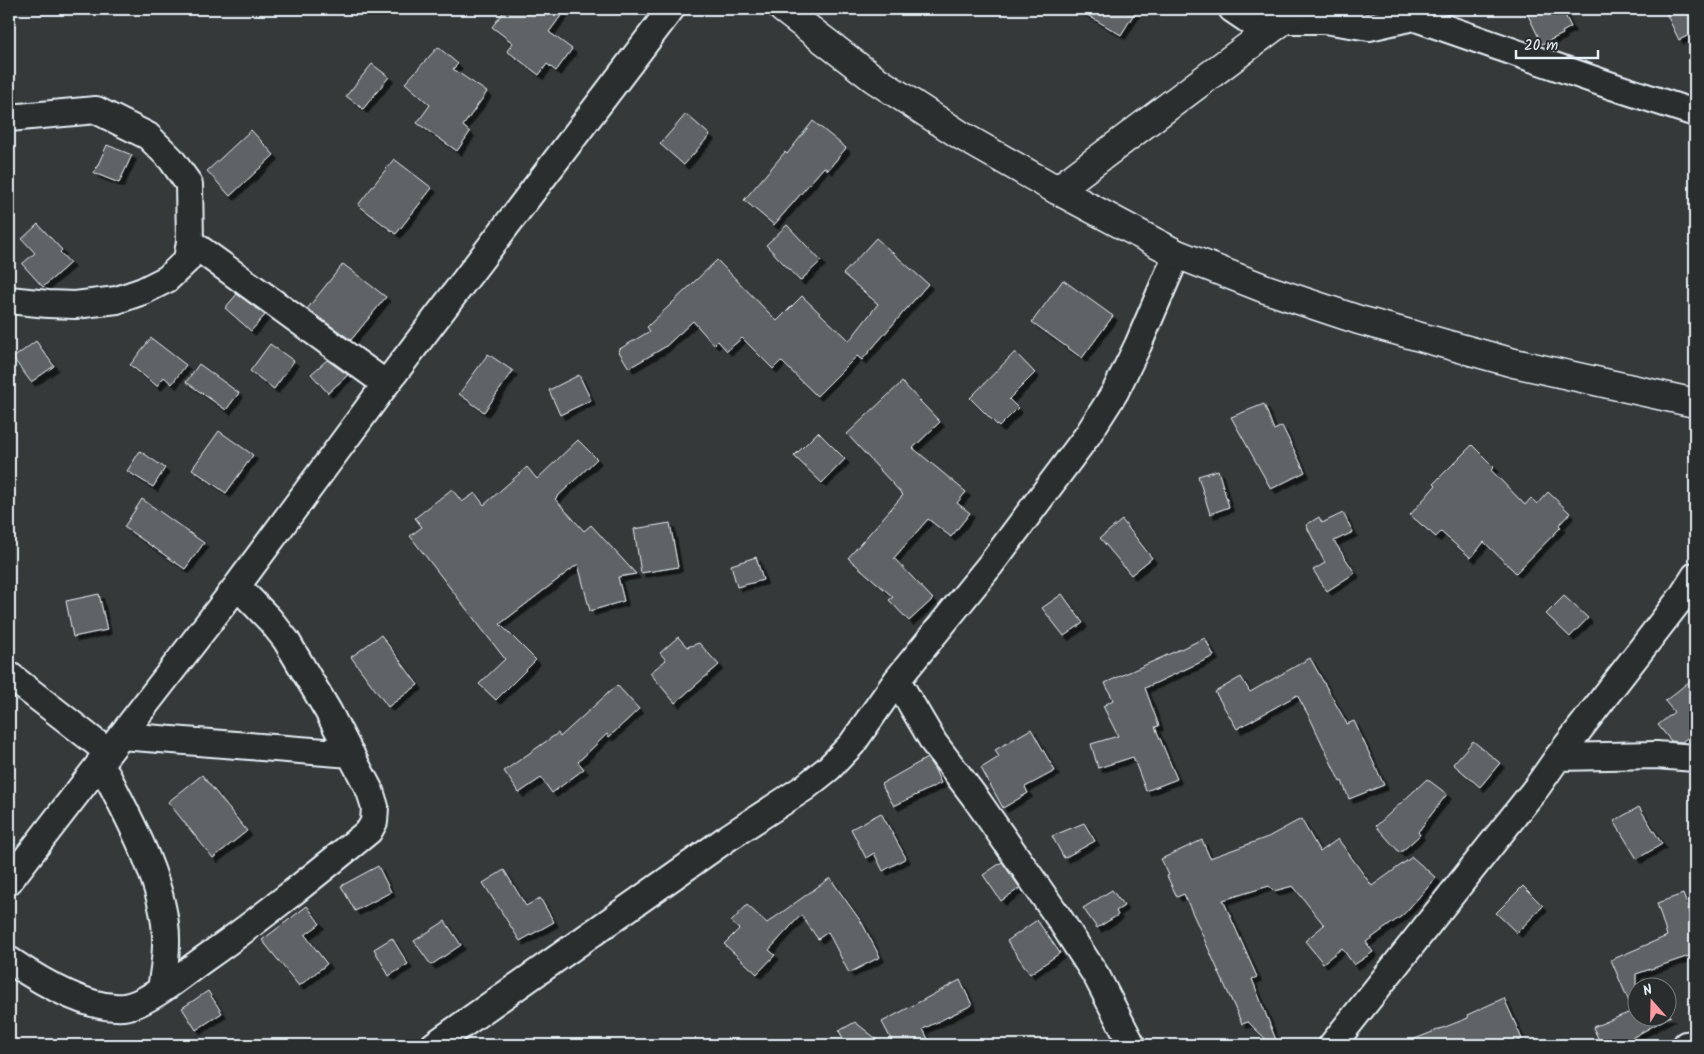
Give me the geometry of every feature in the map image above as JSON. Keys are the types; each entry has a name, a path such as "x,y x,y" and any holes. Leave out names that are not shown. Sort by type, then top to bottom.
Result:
{"street":[{"path":"9,881 237,586 386,384 671,9"},
{"path":"783,9 873,78 962,136 1057,190 1177,254 1266,289 1359,320 1514,363 1695,403"},
{"path":"1232,9 1282,20 1324,20 1370,27 1413,17 1612,86 1695,112"},
{"path":"1057,190 1282,20"},
{"path":"9,118 96,110 148,136 171,159 189,184 190,242 187,260 167,279 143,291 117,300 75,305 9,300"},
{"path":"190,242 386,384"},
{"path":"434,1045 729,837 804,788 829,768 852,744 897,680 991,564 1087,436 1115,392 1138,345 1177,254"},
{"path":"1332,1045 1538,787 1558,757 1681,598 1695,576"},
{"path":"9,960 30,974 66,993 116,1008 136,1004 161,990 234,938 369,831 374,822 375,807 370,790 328,711 286,640 270,620 237,586"},
{"path":"9,674 110,750 159,895 164,919 166,944 161,990"},
{"path":"897,680 934,743 974,796 1059,918 1097,977 1132,1045"},
{"path":"110,750 351,754"},
{"path":"1558,757 1656,755 1695,758"},
{"path":"1686,1045 1695,1044"}],"building":[{"path":"506,9 566,9 549,32 572,49 556,71 547,64 539,75 507,51 513,43 492,27"},
{"path":"1077,9 1137,9 1121,35"},
{"path":"1525,9 1562,9 1571,27 1562,32 1563,34 1542,44"},
{"path":"1664,9 1695,9 1695,32 1679,40"},
{"path":"438,47 458,64 453,69 487,92 463,126 470,132 457,151 417,123 430,105 405,83"},
{"path":"372,64 389,77 363,109 346,96"},
{"path":"686,114 710,135 684,165 660,144"},
{"path":"813,121 846,148 828,170 824,167 774,225 744,200 785,152 787,154"},
{"path":"251,130 274,155 230,196 207,171"},
{"path":"107,145 132,155 119,183 94,173"},
{"path":"394,159 432,188 396,234 358,205"},
{"path":"38,224 62,250 60,252 70,263 43,287 22,264 35,253 22,239"},
{"path":"787,225 821,261 800,281 766,245"},
{"path":"876,238 928,284 862,360 857,356 817,396 781,361 773,369 742,338 727,351 718,341 714,345 693,321 665,347 629,368 618,350 650,331 647,327 717,260 777,321 802,296 849,341 878,304 843,274"},
{"path":"343,264 386,297 351,340 307,309"},
{"path":"1063,280 1113,316 1082,358 1032,322"},
{"path":"237,294 265,315 251,331 225,308"},
{"path":"151,338 186,365 172,384 164,377 157,386 130,365"},
{"path":"36,341 54,366 31,382 13,358"},
{"path":"270,344 294,361 274,389 250,371"},
{"path":"1015,352 1035,373 1009,399 1018,408 999,427 970,398"},
{"path":"488,354 513,371 484,412 459,394"},
{"path":"327,360 348,375 328,393 311,374"},
{"path":"199,364 239,393 226,410 186,382"},
{"path":"579,375 591,400 560,415 549,390"},
{"path":"902,382 940,422 913,448 966,492 957,503 970,513 951,537 928,519 894,558 933,599 909,621 889,600 893,597 848,558 903,495 847,434"},
{"path":"1264,404 1274,430 1282,426 1305,472 1271,489 1231,417"},
{"path":"219,431 253,455 226,493 192,469"},
{"path":"818,432 845,459 822,483 794,456"},
{"path":"578,440 597,459 555,499 584,531 591,525 636,574 618,577 624,601 590,611 578,564 500,624 536,660 496,700 479,684 505,659 410,536 422,527 415,518 452,489 462,502 475,493 484,505 527,467 537,479"},
{"path":"1472,445 1494,467 1491,470 1525,505 1531,498 1537,504 1548,492 1570,513 1559,525 1561,527 1516,573 1484,542 1471,558 1441,532 1436,537 1410,515 1436,485 1434,483"},
{"path":"140,451 165,468 153,487 127,471"},
{"path":"1218,470 1229,507 1210,514 1198,476"},
{"path":"142,499 204,543 185,569 124,527"},
{"path":"1343,513 1353,532 1334,541 1355,573 1327,591 1313,570 1325,563 1306,525 1319,517 1322,523"},
{"path":"1122,520 1152,558 1131,575 1100,538"},
{"path":"670,523 678,567 641,573 634,529"},
{"path":"756,557 763,580 737,587 731,565"},
{"path":"99,594 107,630 73,637 66,601"},
{"path":"1062,594 1083,623 1064,636 1042,608"},
{"path":"1564,596 1588,618 1570,637 1546,614"},
{"path":"381,635 418,685 388,707 351,657"},
{"path":"678,637 687,647 699,643 719,665 675,703 650,673 666,660 660,653"},
{"path":"1205,638 1214,656 1145,688 1159,726 1155,727 1177,779 1146,791 1133,757 1098,768 1091,744 1118,736 1103,706 1113,700 1105,683"},
{"path":"1310,658 1347,724 1354,721 1384,785 1349,799 1342,781 1340,782 1297,695 1237,729 1215,692 1241,677 1250,692"},
{"path":"1695,677 1695,738 1692,734 1682,742 1671,741 1658,725 1674,712 1665,701"},
{"path":"617,685 639,709 609,737 607,734 578,762 584,769 552,793 541,778 519,793 504,771 558,733 560,737"},
{"path":"1031,729 1055,771 1025,787 1028,793 1003,808 981,768 999,757 995,750"},
{"path":"1473,741 1500,763 1480,787 1453,764"},
{"path":"927,758 941,783 894,806 881,784"},
{"path":"202,775 247,831 213,858 168,802"},
{"path":"1427,779 1447,794 1418,832 1420,835 1400,853 1376,826"},
{"path":"1639,807 1662,844 1637,859 1614,821"},
{"path":"881,813 906,858 883,871 874,853 866,858 851,829"},
{"path":"1301,819 1320,852 1338,839 1372,886 1412,857 1436,878 1403,915 1366,942 1373,952 1354,965 1342,948 1323,963 1305,941 1324,925 1293,886 1274,891 1269,886 1223,900 1257,977 1252,979 1278,1045 1272,1045 1248,1022 1242,1024 1184,894 1177,897 1161,859 1202,840 1210,858 1268,837"},
{"path":"1084,823 1095,841 1064,858 1052,836"},
{"path":"1002,862 1020,888 1001,901 983,875"},
{"path":"378,866 391,892 355,911 341,886"},
{"path":"504,870 526,906 540,898 554,922 520,941 483,883"},
{"path":"830,878 862,923 880,957 849,973 828,932 818,939 801,915 769,950 775,955 757,974 724,944 739,929 731,922 747,905 767,923"},
{"path":"1523,886 1543,906 1517,933 1496,913"},
{"path":"1112,890 1124,906 1116,911 1118,915 1097,928 1083,908"},
{"path":"1683,894 1695,927 1695,954 1636,974 1636,976 1626,976 1626,995 1611,960 1667,936 1657,903"},
{"path":"307,906 320,924 305,935 327,964 299,986 262,940"},
{"path":"1037,920 1060,953 1030,974 1007,941"},
{"path":"445,921 461,945 431,965 414,941"},
{"path":"392,938 408,964 389,976 374,949"},
{"path":"960,980 972,1005 923,1029 931,1045 894,1045 882,1022"},
{"path":"208,991 222,1013 196,1030 182,1008"},
{"path":"1504,998 1522,1039 1509,1045 1402,1044 1468,1018 1467,1015"},
{"path":"1626,1014 1626,1026 1653,1026 1619,1045 1601,1045 1593,1027"},
{"path":"855,1022 884,1045 847,1045 839,1031"}]}
